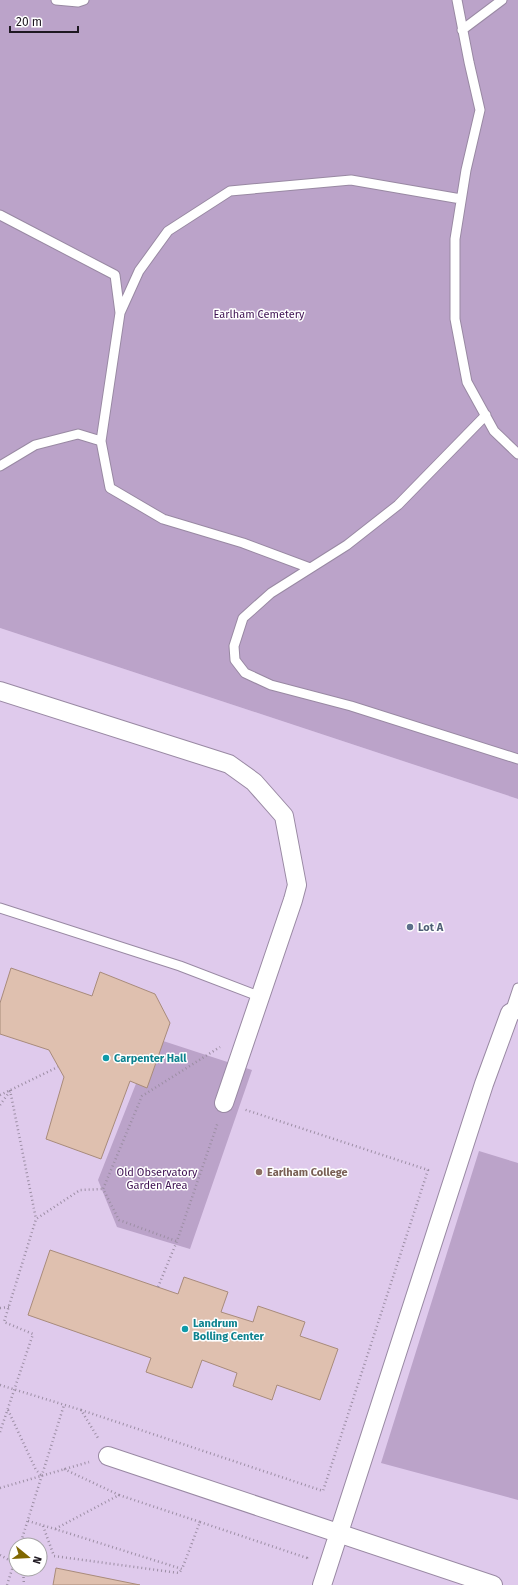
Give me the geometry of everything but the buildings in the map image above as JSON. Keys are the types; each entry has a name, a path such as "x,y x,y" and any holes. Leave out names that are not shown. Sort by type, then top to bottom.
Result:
{"street":[{"path":"0,691 229,764 254,782 284,816 297,884 293,900 224,1103"},
{"path":"322,1585 484,1084 514,1011"},
{"path":"108,1456 493,1585"}],"lane":[{"path":"56,0 78,2 84,0"},
{"path":"457,0 462,30 480,110 466,170 455,239 455,319 467,382 494,431 518,454"},
{"path":"462,30 502,0"},
{"path":"310,568 243,543 163,519 110,488 101,441 120,313 139,271 168,231 230,190 351,180 461,199"},
{"path":"0,215 115,275 120,313"},
{"path":"486,416 398,505 347,546 271,593 243,618 234,646 235,660 245,673 271,685 351,706 518,759"},
{"path":"0,466 35,445 78,434 101,441"},
{"path":"0,908 180,966 260,997"},
{"path":"514,1011 518,988"}],"path":[{"path":"103,1189 142,1096 223,1046"},
{"path":"0,1095 58,1067"},
{"path":"0,1104 10,1090"},
{"path":"0,1432 33,1334 4,1322 36,1219 10,1090"},
{"path":"0,1385 64,1404 323,1491 428,1170 224,1103 158,1287"},
{"path":"103,1189 119,1220 176,1240"},
{"path":"36,1219 80,1190 103,1189"},
{"path":"0,1308 9,1307"},
{"path":"23,1537 64,1404"},
{"path":"8,1410 36,1470 41,1475"},
{"path":"0,1488 108,1456 81,1410"},
{"path":"63,1469 119,1495 307,1558"},
{"path":"55,1529 119,1495"},
{"path":"28,1520 182,1569"},
{"path":"43,1525 54,1556 179,1573 182,1569 200,1522"}],"shaded area":[{"name":"Earlham College","path":"0,628 518,799 518,1585 0,1585"}],"green space":[{"name":"Earlham Cemetery","path":"0,0 518,0 518,799 0,628"},
{"name":"Old Observatory Garden Area","path":"154,1038 252,1070 190,1249 117,1227 98,1180"},
{"path":"479,1151 518,1163 518,1500 381,1463"}],"place":[{"name":"Lot A","path":"410,927"},
{"name":"Carpenter Hall","path":"106,1058"},
{"name":"Earlham College","path":"259,1172"},
{"name":"Landrum Bolling Center","path":"185,1329"}]}
